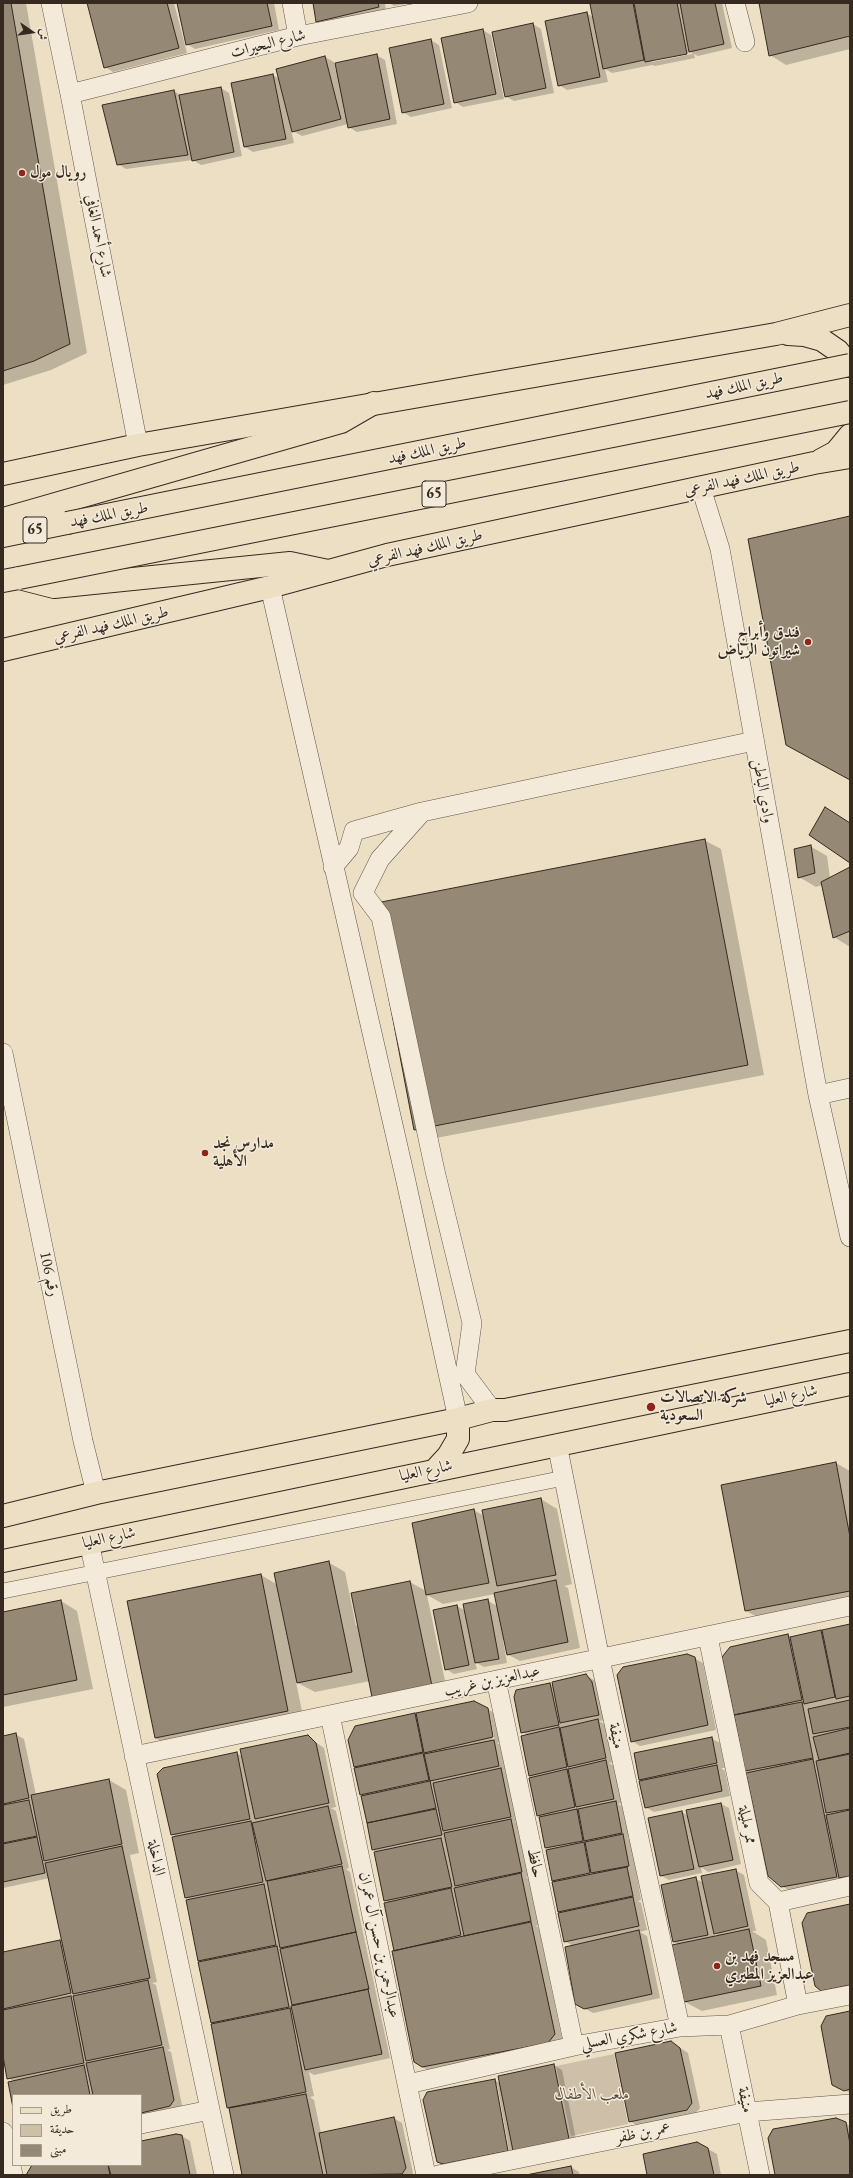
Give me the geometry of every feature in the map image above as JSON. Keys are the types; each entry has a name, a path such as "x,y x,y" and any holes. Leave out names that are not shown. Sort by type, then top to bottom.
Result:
{"main road":[{"path":"3,474 138,445 776,334 850,315"},
{"path":"776,334 804,335 822,340 838,351 850,365"},
{"name":"طريق الملك فهد","path":"3,536 850,365"},
{"path":"3,519 340,422 374,403"},
{"name":"65","path":"11,579 850,412"},
{"path":"814,463 836,452 850,435"},
{"name":"طريق الملك فهد الفرعي","path":"3,650 270,587 387,555 814,463 850,457"},
{"path":"11,579 54,587 290,563 328,572"},
{"path":"3,1516 96,1493 458,1419 492,1410 505,1410 850,1341"},
{"name":"شارع العليا","path":"3,1561 436,1469 850,1384"},
{"path":"436,1469 448,1456 458,1439 458,1419"}],"street":[{"name":"شارع أحمد الغافي","path":"51,3 138,445"},
{"path":"292,3 298,36"},
{"name":"شارع البحيرات","path":"70,94 298,36 468,3"},
{"path":"735,3 744,42"},
{"name":"وادي الباطن","path":"701,488 720,549 818,1095 850,1237"},
{"path":"270,587 405,1177 458,1419"},
{"path":"333,867 349,848 354,831 422,812 754,741"},
{"path":"422,812 380,858 363,893 381,917 435,1171 472,1322 465,1374 492,1410"},
{"name":"رقم 106","path":"3,1054 83,1441 96,1493"},
{"path":"818,1095 850,1088"},
{"name":"منيفة","path":"557,1444 600,1659 680,2026"},
{"path":"3,1591 564,1478"},
{"name":"الداخلة","path":"89,1542 224,2175"},
{"name":"عبدالعزيز بن غريب","path":"134,1756 708,1637 850,1606"},
{"name":"ممر مليلة","path":"708,1637 759,1883 778,1902"},
{"name":"حافظ","path":"496,1680 574,2046"},
{"name":"عبدالرحمن بن حسن آل عمران","path":"330,1715 426,2175"},
{"path":"798,2005 778,1902 850,1886"},
{"name":"شارع شكري العسلي","path":"408,2084 574,2046 680,2026 729,2025 798,2005 850,1994"},
{"name":"منيفة","path":"729,2025 760,2175"},
{"name":"عمر بن ظفر","path":"438,2175 747,2112 850,2104"},
{"path":"142,2124 210,2110"},
{"path":"3,2132 13,2175"}],"green space":[{"name":"ملعب الأطفال","path":"614,2054 628,2124 571,2136 556,2066"}],"building":[{"name":"رويال مول","path":"3,3 11,3 70,344 34,361 3,371"},
{"path":"87,3 167,3 179,48 104,68"},
{"path":"177,3 267,3 272,26 186,45"},
{"path":"313,3 378,3 379,7 316,22"},
{"path":"633,3 644,60 603,69 590,4"},
{"path":"634,3 677,3 687,54 645,62"},
{"path":"680,3 715,3 724,44 689,52"},
{"path":"759,3 850,3 850,36 769,56"},
{"path":"587,12 600,77 558,86 545,21"},
{"path":"533,23 546,88 505,97 492,32"},
{"path":"483,29 496,94 454,103 441,38"},
{"path":"431,39 444,104 402,113 389,48"},
{"path":"377,54 390,119 348,128 335,63"},
{"path":"325,56 341,119 292,132 276,69"},
{"path":"273,74 286,139 244,147 231,83"},
{"path":"221,87 234,152 192,161 179,95"},
{"path":"174,90 188,155 117,165 102,105"},
{"name":"فندق وأبراج شيراتون الرياض","path":"850,516 850,780 786,745 748,539"},
{"path":"825,807 850,823 850,863 809,835"},
{"path":"705,839 748,1065 414,1130 371,904"},
{"path":"811,845 815,873 798,878 794,849"},
{"path":"850,867 850,931 833,938 821,882"},
{"path":"836,1462 850,1537 850,1591 745,1611 721,1485"},
{"path":"541,1498 556,1575 497,1586 482,1510"},
{"path":"474,1509 489,1583 426,1595 412,1523"},
{"path":"329,1561 352,1672 297,1683 274,1573"},
{"path":"261,1574 288,1711 155,1738 127,1601"},
{"path":"556,1580 568,1642 507,1655 494,1593"},
{"path":"410,1581 432,1686 372,1697 351,1593"},
{"path":"488,1599 499,1659 475,1663 463,1604"},
{"path":"61,1600 77,1680 3,1695 3,1612"},
{"path":"457,1605 469,1665 445,1670 433,1610"},
{"path":"850,1624 850,1696 836,1699 822,1630"},
{"path":"821,1630 835,1697 804,1704 790,1637"},
{"path":"788,1634 802,1700 734,1715 722,1657 730,1647"},
{"path":"687,1654 695,1657 708,1725 631,1742 617,1675 623,1667"},
{"path":"586,1674 592,1682 599,1715 560,1723 552,1682"},
{"path":"550,1683 559,1725 521,1733 514,1697 516,1690"},
{"path":"850,1700 850,1727 813,1734 808,1709"},
{"path":"474,1701 488,1708 493,1737 424,1753 416,1713"},
{"path":"802,1702 813,1758 745,1771 734,1715"},
{"path":"415,1713 423,1752 354,1767 348,1740 355,1726"},
{"path":"598,1719 606,1758 568,1767 560,1728"},
{"path":"559,1727 567,1767 529,1776 521,1736"},
{"path":"850,1728 850,1753 819,1760 813,1737"},
{"path":"16,1733 29,1798 3,1804 3,1736"},
{"path":"308,1735 316,1743 329,1803 255,1819 240,1749"},
{"path":"712,1737 717,1763 639,1780 634,1753"},
{"path":"494,1740 499,1766 430,1781 424,1754"},
{"path":"237,1752 250,1819 171,1835 157,1774 163,1768"},
{"path":"423,1753 429,1780 360,1795 354,1768"},
{"path":"850,1754 850,1809 826,1813 816,1761"},
{"path":"813,1759 837,1877 781,1887 768,1876 746,1773"},
{"path":"606,1760 614,1799 576,1807 568,1769"},
{"path":"717,1765 722,1791 645,1808 639,1781"},
{"path":"501,1768 511,1817 443,1831 433,1783"},
{"path":"567,1769 575,1807 537,1816 529,1778"},
{"path":"109,1779 122,1844 44,1861 31,1795"},
{"path":"430,1781 436,1808 367,1823 361,1796"},
{"path":"29,1800 37,1836 3,1843 3,1805"},
{"path":"616,1801 622,1833 584,1841 578,1809"},
{"path":"721,1803 733,1860 699,1867 686,1810"},
{"path":"328,1806 342,1864 266,1881 252,1823"},
{"path":"436,1809 442,1835 372,1850 367,1823"},
{"path":"577,1809 583,1841 545,1848 539,1817"},
{"path":"850,1810 850,1876 839,1878 826,1815"},
{"path":"682,1811 694,1869 660,1876 648,1818"},
{"path":"511,1819 522,1872 455,1886 444,1833"},
{"path":"251,1821 263,1882 185,1898 172,1837"},
{"path":"623,1834 629,1866 591,1873 585,1842"},
{"path":"37,1837 45,1873 3,1882 3,1844"},
{"path":"441,1838 452,1887 384,1901 374,1852"},
{"path":"584,1842 590,1873 552,1881 546,1850"},
{"path":"122,1846 150,1978 73,1994 45,1863"},
{"path":"342,1866 356,1932 280,1948 267,1881"},
{"path":"627,1867 633,1896 558,1912 552,1882"},
{"path":"736,1869 748,1926 714,1934 701,1876"},
{"path":"521,1873 531,1921 464,1936 454,1888"},
{"path":"696,1877 708,1935 673,1942 661,1885"},
{"path":"264,1884 276,1945 198,1961 186,1900"},
{"path":"451,1888 461,1935 394,1951 384,1903"},
{"path":"633,1897 639,1926 564,1942 558,1913"},
{"path":"850,1904 850,1985 821,1991 815,1986 802,1923 807,1913"},
{"path":"531,1922 555,2034 548,2043 422,2067 414,2062 392,1951"},
{"name":"مسجد فهد بن عبدالعزيز المطيري","path":"749,1929 761,1986 684,2002 672,1945"},
{"path":"639,1930 652,1994 584,2009 575,2004 565,1947"},
{"path":"356,1932 369,1989 292,2005 280,1949"},
{"path":"60,1940 71,1993 3,2009 3,1952"},
{"path":"277,1946 289,2007 211,2023 198,1962"},
{"path":"148,1980 162,2045 86,2061 73,1996"},
{"path":"368,1989 382,2054 305,2070 291,2006"},
{"path":"71,1996 84,2063 7,2079 3,2056 3,2010"},
{"path":"290,2008 306,2092 227,2108 211,2024"},
{"path":"850,2011 850,2089 844,2091 832,2085 821,2026 826,2016"},
{"path":"671,2041 680,2048 692,2103 687,2110 629,2122 615,2053"},
{"path":"163,2047 174,2100 170,2106 142,2113 142,2094 93,2094 86,2063"},
{"path":"554,2064 569,2139 513,2151 498,2076"},
{"path":"84,2065 90,2094 12,2094 12,2103 8,2082"},
{"path":"495,2079 508,2151 443,2164 437,2162 423,2100 427,2092"},
{"path":"306,2094 323,2175 242,2175 229,2108"},
{"path":"394,2117 406,2168 402,2174 327,2175 319,2133"},
{"path":"836,2118 846,2122 850,2144 850,2175 775,2175 768,2138 773,2129"},
{"path":"176,2134 182,2135 190,2175 111,2175 108,2166 142,2166 142,2141"},
{"path":"697,2142 708,2148 714,2175 647,2175 643,2154"},
{"path":"31,2166 108,2166 110,2175 26,2175"},
{"path":"571,2166 573,2175 526,2175"}],"place":[{"name":"رويال مول","path":"22,173"},
{"name":"فندق وأبراج شيراتون الرياض","path":"808,642"},
{"name":"مدارس نجد الأهلية","path":"205,1153"},
{"name":"شركة الاتصالات السعودية","path":"651,1407"},
{"name":"مسجد فهد بن عبدالعزيز المطيري","path":"717,1966"}]}
